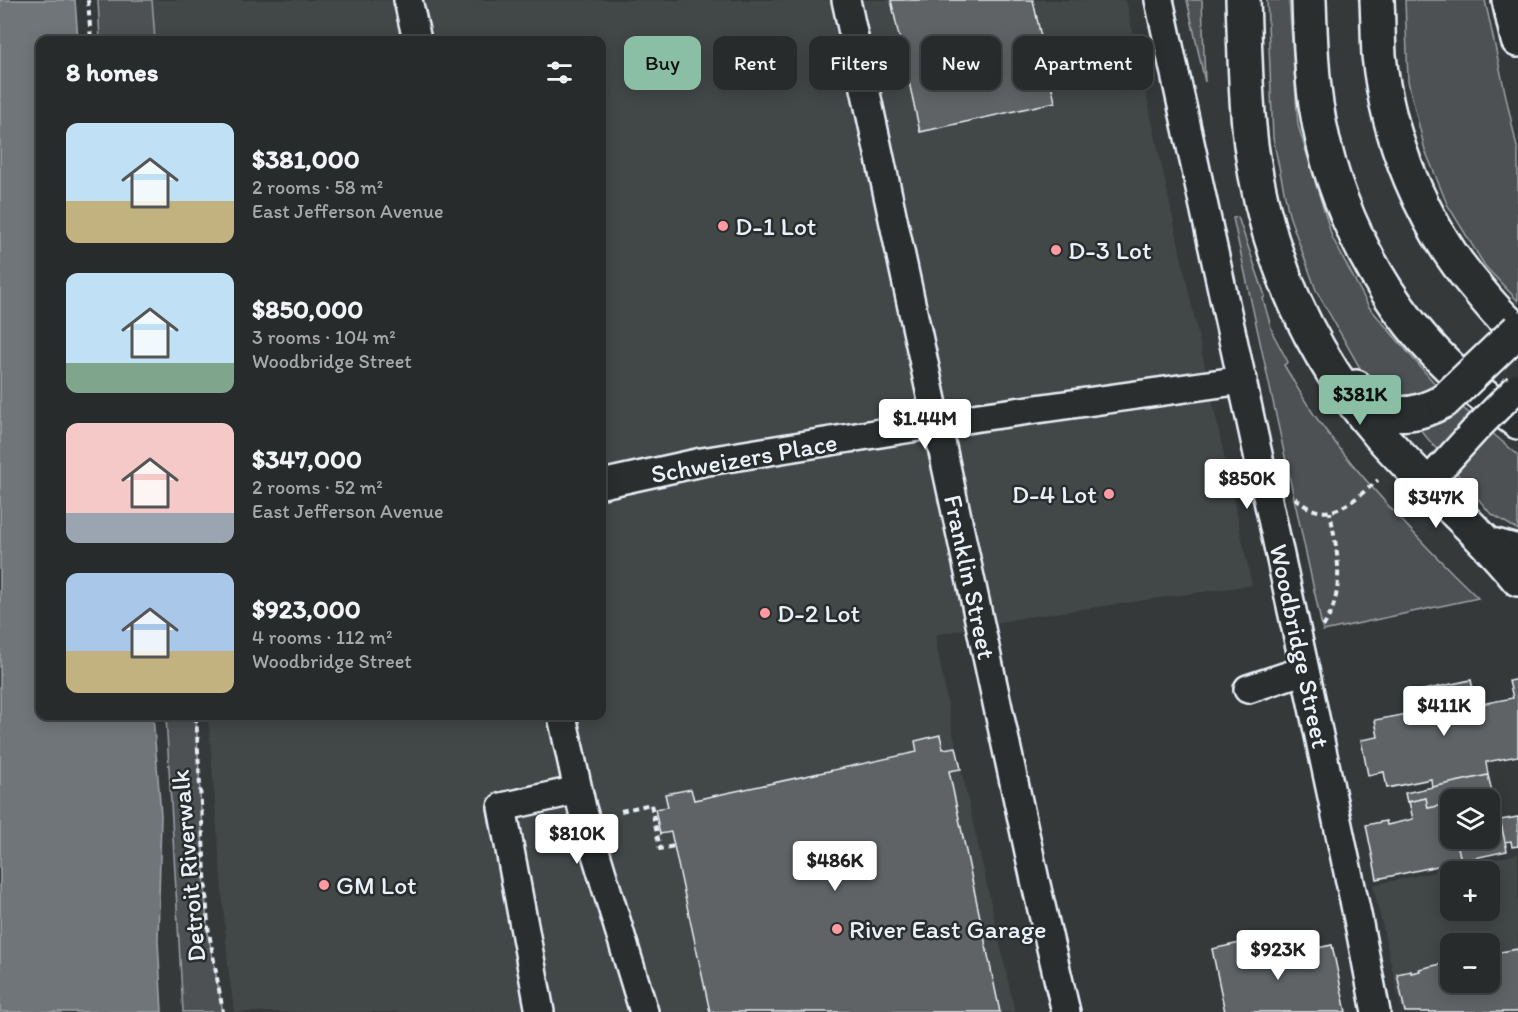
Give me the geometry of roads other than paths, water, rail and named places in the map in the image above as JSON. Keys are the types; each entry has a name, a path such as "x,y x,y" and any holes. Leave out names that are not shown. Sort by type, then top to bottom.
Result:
{"main road":[{"path":"1244,0 1245,62 1251,142 1267,228 1288,287 1311,336 1340,386 1380,435 1518,579"},
{"path":"1309,0 1313,81 1322,138 1343,205 1357,237 1392,298 1421,335 1463,379 1518,422"},
{"path":"1311,336 1370,402 1390,412 1413,413 1444,401 1518,330 1491,305 1450,254 1418,196 1406,166 1387,101 1380,56 1377,0"},
{"path":"1509,0 1518,40"}],"street":[{"path":"408,0 416,36"},
{"name":"Franklin Street","path":"846,0 1035,880 1066,1012"},
{"name":"Woodbridge Street","path":"1159,0 1305,670 1376,1012"},
{"name":"Schweizers Place","path":"606,483 702,462 1242,380"},
{"path":"1427,483 1518,387"},
{"path":"1481,538 1518,549"},
{"path":"1248,689 1305,670"},
{"path":"563,720 578,790 644,1012"},
{"path":"540,1012 502,807 578,790"}],"place":[{"name":"D-1 Lot","path":"723,226"},
{"name":"D-3 Lot","path":"1056,250"},
{"name":"D-4 Lot","path":"1109,494"},
{"name":"D-2 Lot","path":"765,613"},
{"name":"GM Lot","path":"324,885"},
{"name":"River East Garage","path":"837,929"}]}
